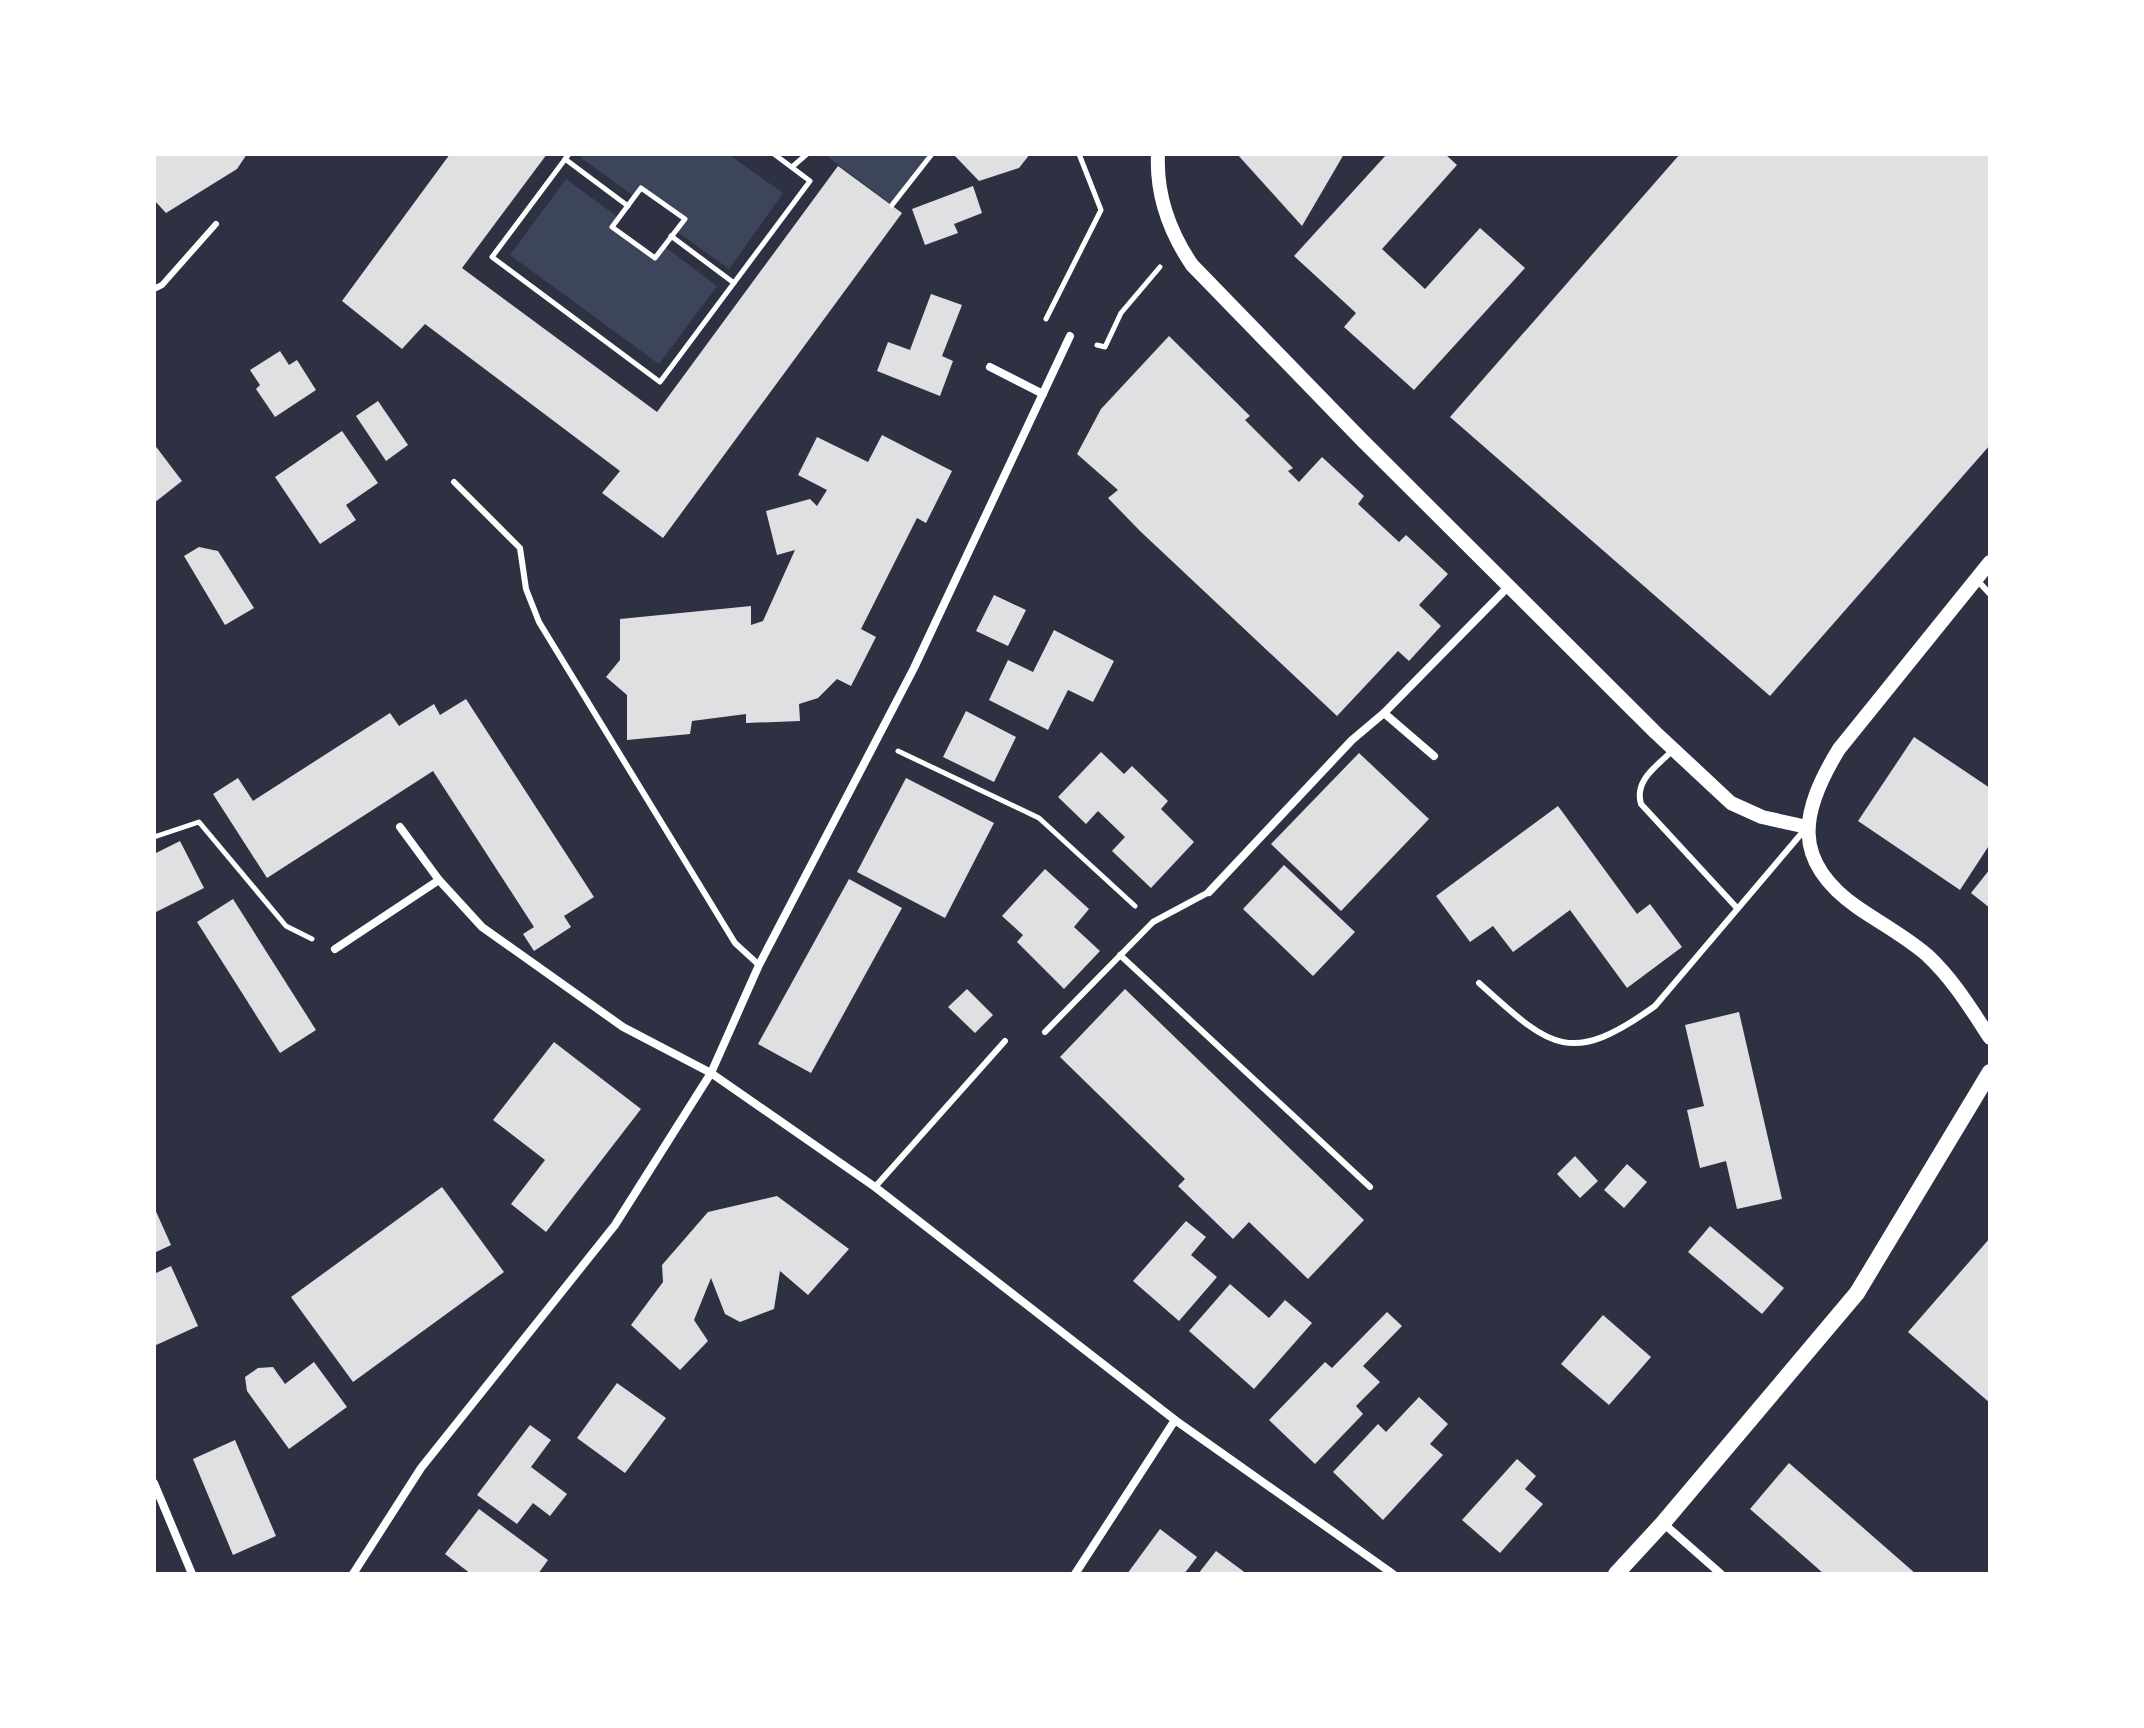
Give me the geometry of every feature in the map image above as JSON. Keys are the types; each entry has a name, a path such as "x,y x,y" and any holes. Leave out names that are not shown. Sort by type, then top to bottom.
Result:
{"main road":[{"path":"1616,1574 1663,1523 1857,1293 1990,1072"}],"street":[{"path":"1158,154 1158,179 1171,231 1192,265 1361,439 1673,750 1731,803 1762,817 1807,827"},
{"path":"353,1574 421,1468 615,1225 711,1073 759,965 914,668 1070,336"},
{"path":"990,367 1043,394"},
{"path":"1990,562 1839,749 1812,800 1807,827 1812,858 1829,884 1909,941 1944,971 1990,1038"},
{"path":"1209,892 1352,740 1384,713 1509,586"},
{"path":"1384,713 1434,756"},
{"path":"400,827 439,880 482,927 623,1027 711,1073 875,1187 1175,1420 1393,1574"},
{"path":"335,949 439,880"},
{"path":"1075,1574 1175,1420"},
{"path":"154,1483 192,1574"},
{"path":"1663,1523 1721,1574"}],"lane":[{"path":"154,289 162,285 216,224"},
{"path":"454,482 520,548 526,589 539,622 735,943 759,965"},
{"path":"1976,579 1990,594"},
{"path":"1673,750 1642,781 1638,795 1641,804 1737,908"},
{"path":"1479,983 1527,1026 1557,1043 1589,1043 1631,1023 1655,1006 1807,827"},
{"path":"1045,1032 1153,922 1209,892"},
{"path":"1120,955 1370,1187"},
{"path":"875,1187 1005,1041"}],"path":[{"path":"628,206 567,157 492,257 660,382 810,181 774,154"},
{"path":"792,167 807,154"},
{"path":"892,205 932,154"},
{"path":"1079,154 1101,210 1044,323 1070,336 1105,347 1121,313 1178,245"},
{"path":"641,188 685,219 655,258 612,227 628,206 641,188"},
{"path":"671,236 734,283"},
{"path":"876,741 1039,818 1153,922"},
{"path":"154,837 199,822 286,926 335,949"}],"shaded area":[{"path":"583,154 728,154 783,193 729,269 676,231 684,219 641,188 635,197 581,158"},
{"path":"824,154 932,154 892,205"},
{"path":"566,179 619,218 613,226 655,258 664,246 717,286 659,364 510,255"}],"building":[{"path":"154,154 247,154 237,169 166,213 154,200"},
{"path":"450,154 547,154 462,268 657,412 838,166 902,213 663,538 602,493 620,471 425,324 402,349 342,301"},
{"path":"953,154 1030,154 1019,168 979,181"},
{"path":"1237,154 1344,154 1302,226"},
{"path":"1387,154 1445,154 1457,165 1382,249 1425,289 1480,228 1525,268 1414,390 1344,327 1356,313 1294,256"},
{"path":"1680,154 1990,154 1990,445 1770,696 1450,417"},
{"path":"973,186 982,213 954,224 958,233 925,245 912,209"},
{"path":"931,294 962,305 942,356 953,361 940,396 877,371 888,342 910,350"},
{"path":"1169,336 1250,416 1245,420 1293,468 1288,471 1299,482 1322,457 1364,496 1358,504 1399,542 1406,535 1448,574 1419,605 1441,626 1409,661 1398,651 1337,716 1140,531 1108,498 1118,490 1077,454 1101,409"},
{"path":"280,351 289,365 297,360 316,390 275,417 256,389 260,385 250,370"},
{"path":"378,401 408,445 386,461 356,416"},
{"path":"342,431 378,483 346,505 356,520 320,544 275,477"},
{"path":"882,435 952,471 926,523 917,518 861,629 876,637 851,686 837,679 818,698 799,704 800,721 746,723 746,714 692,721 690,734 627,740 627,695 606,677 620,660 620,619 751,606 751,625 763,621 795,550 777,555 766,511 810,499 817,506 827,490 798,475 817,437 868,462"},
{"path":"154,444 182,481 154,503"},
{"path":"199,547 218,551 254,608 225,625 184,556"},
{"path":"994,595 1026,610 1008,646 976,631"},
{"path":"1054,630 1114,661 1093,702 1068,690 1048,730 989,700 1008,660 1033,672"},
{"path":"466,699 594,897 564,916 571,927 534,951 523,934 534,927 433,771 267,878 213,794 238,778 253,801 390,713 399,726 434,704 440,715"},
{"path":"966,711 1016,737 994,782 943,757"},
{"path":"1914,737 1990,788 1990,844 1960,890 1858,821"},
{"path":"1101,752 1124,774 1132,766 1168,801 1161,809 1194,842 1151,888 1112,851 1125,837 1098,811 1086,824 1058,797"},
{"path":"1359,753 1429,819 1341,911 1271,844"},
{"path":"906,778 994,823 945,918 857,872"},
{"path":"1558,806 1637,914 1650,904 1682,947 1627,988 1570,910 1513,952 1493,926 1470,942 1436,896"},
{"path":"180,841 204,888 154,913 154,854"},
{"path":"1284,865 1355,932 1313,976 1243,909"},
{"path":"1045,869 1089,909 1074,927 1100,951 1064,989 1017,942 1023,935 1002,916"},
{"path":"1990,869 1990,908 1971,893"},
{"path":"849,879 902,908 811,1073 758,1044"},
{"path":"233,899 316,1030 280,1053 197,922"},
{"path":"967,989 993,1015 975,1033 948,1007"},
{"path":"1125,989 1364,1220 1308,1279 1249,1222 1233,1239 1178,1186 1185,1179 1060,1057"},
{"path":"1739,1012 1782,1199 1737,1209 1726,1161 1700,1168 1687,1110 1704,1106 1685,1025"},
{"path":"554,1042 641,1109 546,1232 511,1204 545,1160 493,1120"},
{"path":"1575,1156 1598,1181 1580,1198 1557,1174"},
{"path":"1627,1164 1647,1182 1624,1208 1604,1190"},
{"path":"442,1187 504,1272 353,1382 291,1297"},
{"path":"777,1196 849,1249 808,1295 780,1271 774,1309 740,1322 725,1314 711,1278 694,1320 708,1341 680,1370 631,1325 663,1282 662,1265 708,1212"},
{"path":"154,1207 171,1245 154,1253"},
{"path":"1186,1221 1206,1237 1191,1255 1217,1277 1179,1321 1133,1281"},
{"path":"1710,1226 1784,1288 1762,1314 1688,1252"},
{"path":"1990,1238 1990,1403 1908,1332"},
{"path":"171,1266 198,1326 154,1346 154,1274"},
{"path":"1230,1284 1269,1318 1285,1300 1312,1323 1254,1389 1189,1331"},
{"path":"1387,1312 1402,1326 1363,1366 1380,1382 1356,1406 1363,1414 1315,1464 1269,1420 1325,1362 1332,1368"},
{"path":"1603,1315 1651,1357 1609,1405 1561,1364"},
{"path":"314,1362 347,1407 289,1449 247,1391 245,1377 258,1368 273,1367 285,1384"},
{"path":"617,1383 666,1418 625,1473 577,1438"},
{"path":"1419,1397 1448,1424 1430,1444 1443,1455 1383,1520 1333,1472 1378,1424 1386,1432"},
{"path":"530,1425 551,1440 531,1467 567,1494 550,1516 533,1503 517,1524 477,1495"},
{"path":"235,1440 276,1536 233,1555 193,1459"},
{"path":"1517,1459 1536,1476 1525,1489 1543,1504 1500,1553 1462,1520"},
{"path":"1789,1463 1916,1574 1824,1574 1750,1509"},
{"path":"479,1509 548,1560 538,1574 471,1574 445,1554"},
{"path":"1160,1529 1197,1557 1184,1574 1127,1574"},
{"path":"1216,1551 1247,1574 1198,1574"}]}
